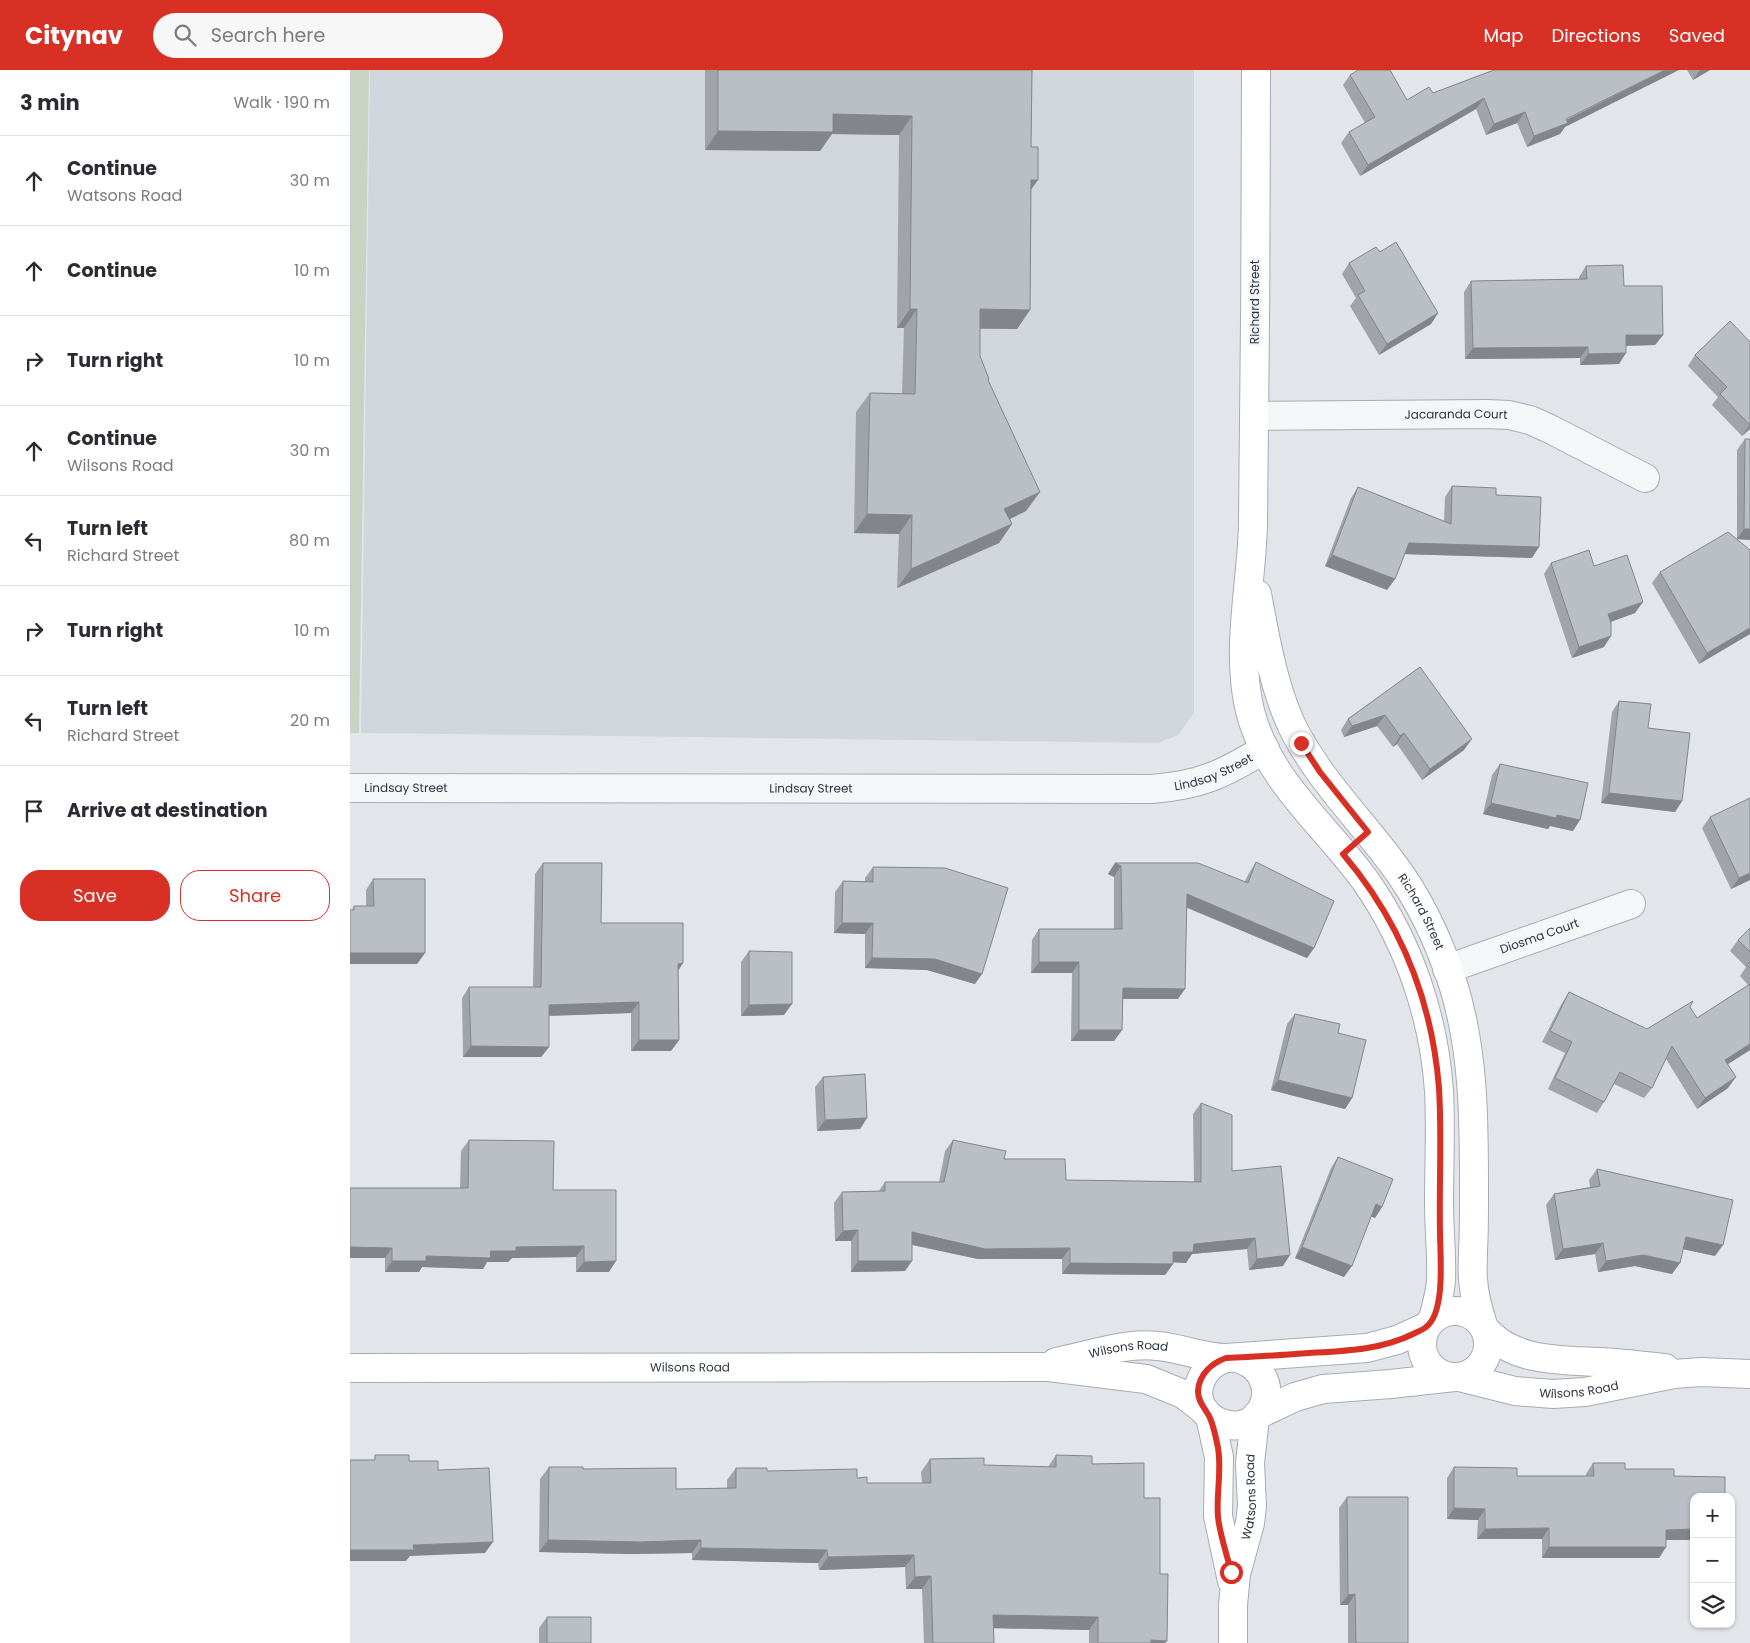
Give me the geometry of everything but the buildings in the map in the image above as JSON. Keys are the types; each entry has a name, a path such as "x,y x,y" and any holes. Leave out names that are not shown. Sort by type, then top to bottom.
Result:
{"street":[{"name":"Richard Street","path":"1256,70 1252,535 1243,654 1250,712 1265,749 1290,792 1365,881 1381,906 1398,936 1417,981 1427,1014 1439,1090 1441,1282 1430,1323"},
{"name":"Jacaranda Court","path":"1254,416 1509,415 1530,420 1550,429 1645,478"},
{"name":"Richard Street","path":"1252,535 1256,589 1266,642 1280,692 1295,732 1320,772 1393,864 1419,904 1431,928 1447,969 1463,1023 1472,1079 1474,1173 1472,1271 1476,1298 1484,1327"},
{"path":"1265,749 1295,732"},
{"name":"Lindsay Street","path":"350,788 1152,789 1183,786 1206,780 1225,772 1265,749"},
{"path":"1343,854 1368,832"},
{"name":"Diosma Court","path":"1447,969 1630,904"},
{"path":"1417,981 1447,969"},
{"path":"1459,1310 1476,1318 1484,1327 1488,1347 1482,1364 1468,1374 1457,1377 1438,1372 1426,1360 1422,1344 1430,1323 1450,1311 1459,1310"},
{"name":"Wilsons Road","path":"1030,1366 1064,1360 1110,1348 1142,1345 1158,1346 1202,1356 1231,1358 1367,1348 1407,1337 1430,1323"},
{"name":"Wilsons Road","path":"1484,1327 1501,1344 1542,1358 1617,1363 1701,1372 1750,1374"},
{"path":"1231,1358 1250,1363 1261,1373 1266,1395 1265,1402 1256,1416 1245,1424 1230,1426 1216,1422 1207,1414 1199,1397 1198,1390 1207,1369 1219,1360 1231,1358"},
{"name":"Wilsons Road","path":"350,1368 1030,1366 1064,1368 1146,1379 1184,1394 1207,1414"},
{"name":"Wilsons Road","path":"1256,1416 1295,1397 1323,1389 1457,1377 1509,1390 1553,1394 1586,1392 1674,1374 1701,1372"},
{"name":"Watsons Road","path":"1207,1414 1219,1457 1218,1516 1220,1533 1231,1572 1233,1643"},
{"name":"Watsons Road","path":"1233,1605 1236,1574 1251,1514 1250,1463 1256,1416"}],"shaded area":[{"path":"370,70 1194,70 1194,713 1178,735 1158,743 361,733"}],"green space":[{"path":"350,70 369,70 359,733 350,733"}],"route":[{"path":"1231,1572 1220,1533 1218,1516 1218,1451 1210,1417 1201,1404 1198,1390 1207,1369 1219,1360 1226,1358 1352,1350 1376,1346 1407,1337 1426,1327 1433,1319 1441,1282 1439,1090 1427,1014 1417,981 1398,936 1365,881 1343,854 1368,832 1320,772 1301,743"}]}
